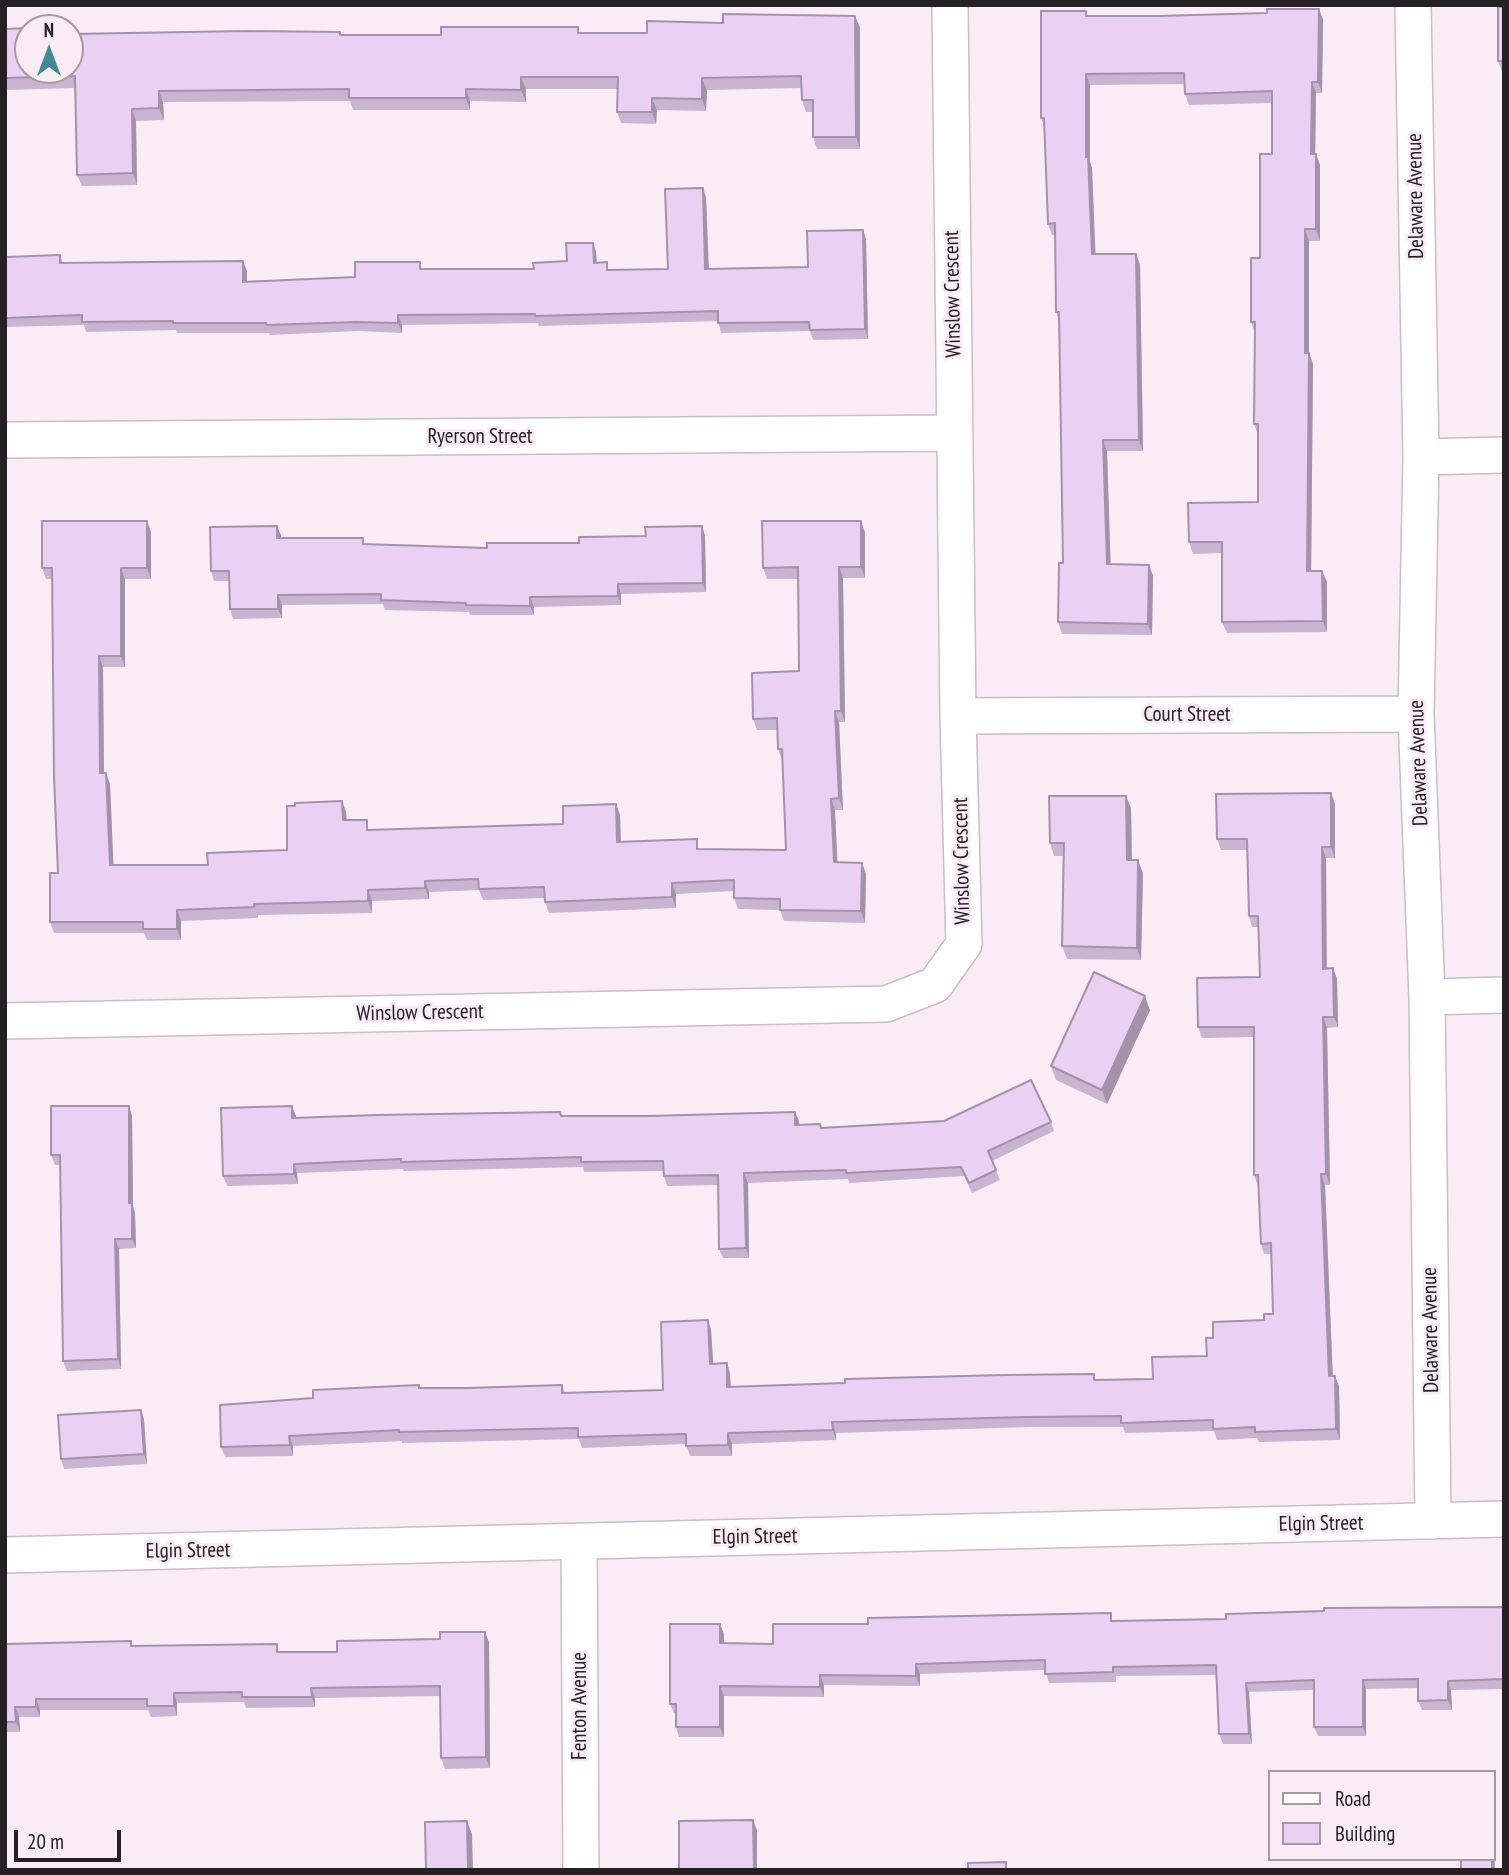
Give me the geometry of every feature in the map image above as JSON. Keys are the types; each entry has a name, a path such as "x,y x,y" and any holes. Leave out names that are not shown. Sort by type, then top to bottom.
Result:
{"street":[{"name":"Winslow Crescent","path":"5,1021 886,1004 935,985 964,944 958,716 950,5"},
{"name":"Delaware Avenue","path":"1413,5 1421,457 1416,714 1427,997 1433,1521"},
{"name":"Ryerson Street","path":"5,440 955,433"},
{"path":"1421,457 1504,455"},
{"name":"Court Street","path":"958,716 1416,714"},
{"path":"1427,997 1504,995"},
{"name":"Elgin Street","path":"5,1555 1504,1519"},
{"name":"Fenton Avenue","path":"579,1542 581,1870"}],"building":[{"path":"1498,7 1504,7 1504,61 1498,61"},
{"path":"1267,9 1319,9 1318,82 1312,82 1311,154 1316,154 1316,229 1305,229 1305,353 1309,353 1307,571 1322,571 1323,621 1222,622 1222,542 1189,542 1188,503 1258,502 1258,424 1254,424 1255,322 1251,322 1251,258 1260,258 1260,154 1272,154 1272,91 1185,94 1184,73 1086,74 1086,157 1088,156 1092,254 1136,254 1139,440 1103,440 1107,564 1149,565 1148,624 1058,622 1059,563 1063,563 1059,312 1056,312 1055,223 1048,224 1044,118 1041,118 1041,11 1086,11 1086,16 1159,16 1267,13"},
{"path":"723,14 855,16 856,137 813,137 813,100 802,100 801,76 702,78 702,99 652,98 652,112 617,112 618,77 521,77 521,90 466,89 466,98 349,98 349,89 159,91 159,108 132,109 133,173 77,175 75,84 84,84 84,34 247,31 441,35 441,27 578,27 578,33 647,33 647,21 723,23"},
{"path":"5,29 14,29 14,78 5,78"},
{"path":"703,188 705,269 808,267 807,231 863,230 865,329 810,330 809,322 718,323 718,311 535,316 398,315 398,323 267,325 173,321 82,322 82,315 5,318 5,257 60,255 60,263 243,261 243,282 355,277 355,262 420,262 420,269 534,269 533,263 567,261 566,243 593,243 594,263 607,262 607,270 668,269 665,189"},
{"path":"42,521 147,521 147,568 121,568 121,656 99,656 100,773 106,773 110,865 208,865 207,853 287,850 287,806 295,806 295,803 342,801 343,820 367,820 367,830 563,824 563,806 616,804 617,842 697,839 697,849 786,850 782,749 778,749 777,718 753,719 752,673 799,671 798,567 763,568 762,521 861,521 861,567 839,567 841,711 835,711 839,798 831,799 834,862 862,863 861,911 780,910 780,899 734,898 734,880 672,883 672,897 545,902 544,887 479,889 478,879 425,881 425,888 368,890 368,901 254,904 254,907 177,910 177,929 143,929 143,922 50,922 50,873 58,873 52,568 42,568"},
{"path":"277,526 277,538 363,538 363,544 487,548 487,543 579,543 579,537 646,536 645,527 702,526 703,583 618,584 618,596 530,597 530,606 381,600 381,594 278,595 278,609 230,609 229,571 211,571 210,527"},
{"path":"1331,793 1331,847 1322,847 1323,969 1333,968 1334,1017 1323,1017 1326,1174 1321,1174 1329,1376 1335,1376 1336,1429 1255,1432 1255,1427 1213,1429 1213,1420 1121,1423 1121,1416 1027,1417 832,1422 833,1430 728,1433 728,1445 686,1446 686,1434 578,1437 578,1428 399,1430 289,1436 290,1445 221,1447 220,1405 313,1398 313,1390 419,1385 419,1388 468,1388 562,1385 562,1393 663,1390 661,1322 708,1320 710,1364 727,1363 727,1387 845,1383 845,1379 1005,1375 1094,1374 1094,1380 1153,1379 1152,1357 1207,1356 1206,1338 1213,1338 1213,1322 1264,1320 1264,1314 1273,1314 1271,1243 1261,1244 1258,1175 1254,1175 1254,1027 1198,1027 1197,978 1260,977 1258,916 1249,916 1247,839 1217,839 1216,794"},
{"path":"1049,796 1126,796 1127,860 1138,860 1137,948 1062,946 1064,843 1050,843"},
{"path":"1094,972 1145,996 1102,1090 1051,1066"},
{"path":"1031,1080 1051,1122 988,1151 996,1170 969,1183 961,1167 846,1173 846,1170 744,1173 746,1248 719,1249 718,1175 664,1176 663,1161 581,1162 581,1157 401,1162 401,1159 294,1164 294,1174 223,1176 221,1108 292,1106 292,1118 560,1112 561,1116 648,1116 795,1112 795,1125 820,1124 821,1128 944,1121"},
{"path":"51,1106 129,1106 129,1203 132,1203 132,1239 115,1239 118,1359 63,1361 60,1155 51,1155"},
{"path":"141,1410 144,1454 61,1459 58,1415"},
{"path":"1504,1607 1504,1679 1448,1681 1448,1700 1418,1701 1418,1679 1363,1680 1363,1727 1314,1727 1314,1680 1246,1683 1249,1734 1219,1734 1216,1665 1113,1667 1113,1672 1045,1674 1045,1660 916,1664 916,1676 820,1675 820,1687 720,1686 720,1727 676,1727 676,1704 670,1704 670,1624 720,1624 720,1643 773,1644 773,1624 868,1624 868,1618 1111,1613 1111,1621 1226,1619 1226,1614 1324,1611 1324,1608"},
{"path":"440,1632 485,1632 486,1757 441,1758 440,1686 311,1688 312,1697 242,1697 242,1692 174,1693 174,1706 147,1706 147,1699 36,1699 36,1707 15,1707 16,1722 5,1722 5,1644 131,1641 131,1646 277,1644 277,1652 337,1652 337,1641 440,1639"},
{"path":"753,1820 754,1870 679,1870 679,1821"},
{"path":"467,1821 468,1870 426,1870 425,1822"},
{"path":"1461,1861 1492,1861 1492,1870 1461,1870"},
{"path":"1006,1862 1006,1870 968,1870 968,1863"}]}
